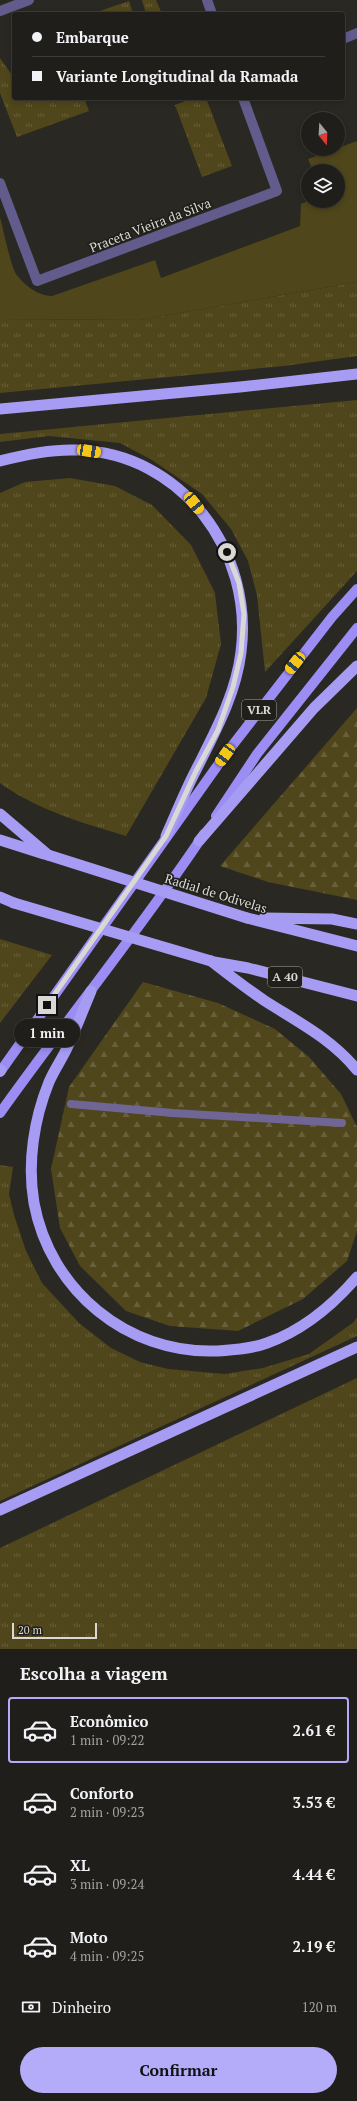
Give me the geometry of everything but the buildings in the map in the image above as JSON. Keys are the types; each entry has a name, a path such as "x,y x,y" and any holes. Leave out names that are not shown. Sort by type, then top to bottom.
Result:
{"highway":[{"path":"0,409 357,374"},
{"path":"0,461 36,452 78,450 112,455 144,466 172,483 194,503 211,523 227,552 239,583 244,614 241,653 233,687 218,730 196,771 166,836"},
{"path":"199,841 314,708 357,666"},
{"path":"0,814 48,855"},
{"name":"Radial de Odivelas","path":"0,840 247,918 357,946"},
{"name":"A 40","path":"0,897 14,903 211,961 248,968 357,996"},
{"path":"0,904 14,903"},
{"path":"247,918 332,919 357,924"},
{"path":"211,961 261,998 318,1033 345,1055 357,1070"},
{"path":"91,991 67,1048 49,1081 38,1112 32,1169 34,1202 42,1232 54,1261 71,1285 89,1304 114,1322 139,1335 169,1347 200,1351 232,1350 266,1344 316,1318 341,1296 357,1277"},
{"path":"0,1510 357,1346"}],"main road":[{"name":"VLR","path":"0,1071 166,836 277,686 332,617 357,589"},
{"name":"VLR","path":"91,991 199,841 257,754 357,628"},
{"path":"0,1113 50,1042 91,991"}],"street":[{"path":"0,11 29,0"},
{"path":"207,0 211,12"},
{"path":"345,37 357,33"},
{"name":"Praceta Vieira da Silva","path":"0,183 37,281 278,191 244,100"}],"green space":[{"path":"142,0 156,0 161,12 145,12"},
{"path":"129,1 132,12 97,12"},
{"path":"0,58 12,75 12,100 85,100 89,111 17,137 0,93"},
{"path":"188,100 207,100 232,166 202,177 175,105"},
{"path":"357,141 357,282 140,320 0,319 0,217 16,274 27,286 47,296 52,296 155,260 161,278 300,226 301,204 301,208 345,208 345,164 310,164 308,159 316,156 345,156 345,145"},
{"path":"357,282 357,356 284,366 0,393 0,319 140,320"},
{"path":"357,400 357,571 265,672 257,595 248,561 231,529 202,494 152,460 120,443 49,436 0,442 0,434"},
{"path":"70,478 115,486 152,505 191,545 215,593 221,644 206,698 126,836 61,815 29,801 0,783 0,493 25,482"},
{"path":"357,708 357,900 268,882 220,866"},
{"path":"0,939 52,955 0,1023"},
{"path":"143,982 218,1003 275,1029 309,1057 341,1094 357,1127 357,1231 347,1261 303,1299 238,1331 170,1326 126,1311 80,1266 60,1228 51,1169 69,1087"},
{"path":"0,1165 13,1167 9,1194 14,1215 26,1251 42,1283 79,1323 111,1348 140,1362 168,1369 225,1374 263,1368 309,1354 354,1322 357,1317 357,1336 0,1501"},
{"path":"357,1378 357,1649 0,1649 0,1548"}],"waterway":[{"path":"71,1104 173,1113 342,1123"}],"route":[{"path":"47,1005 166,836 196,771 218,730 233,687 241,653 244,614 239,583 227,552"}]}
